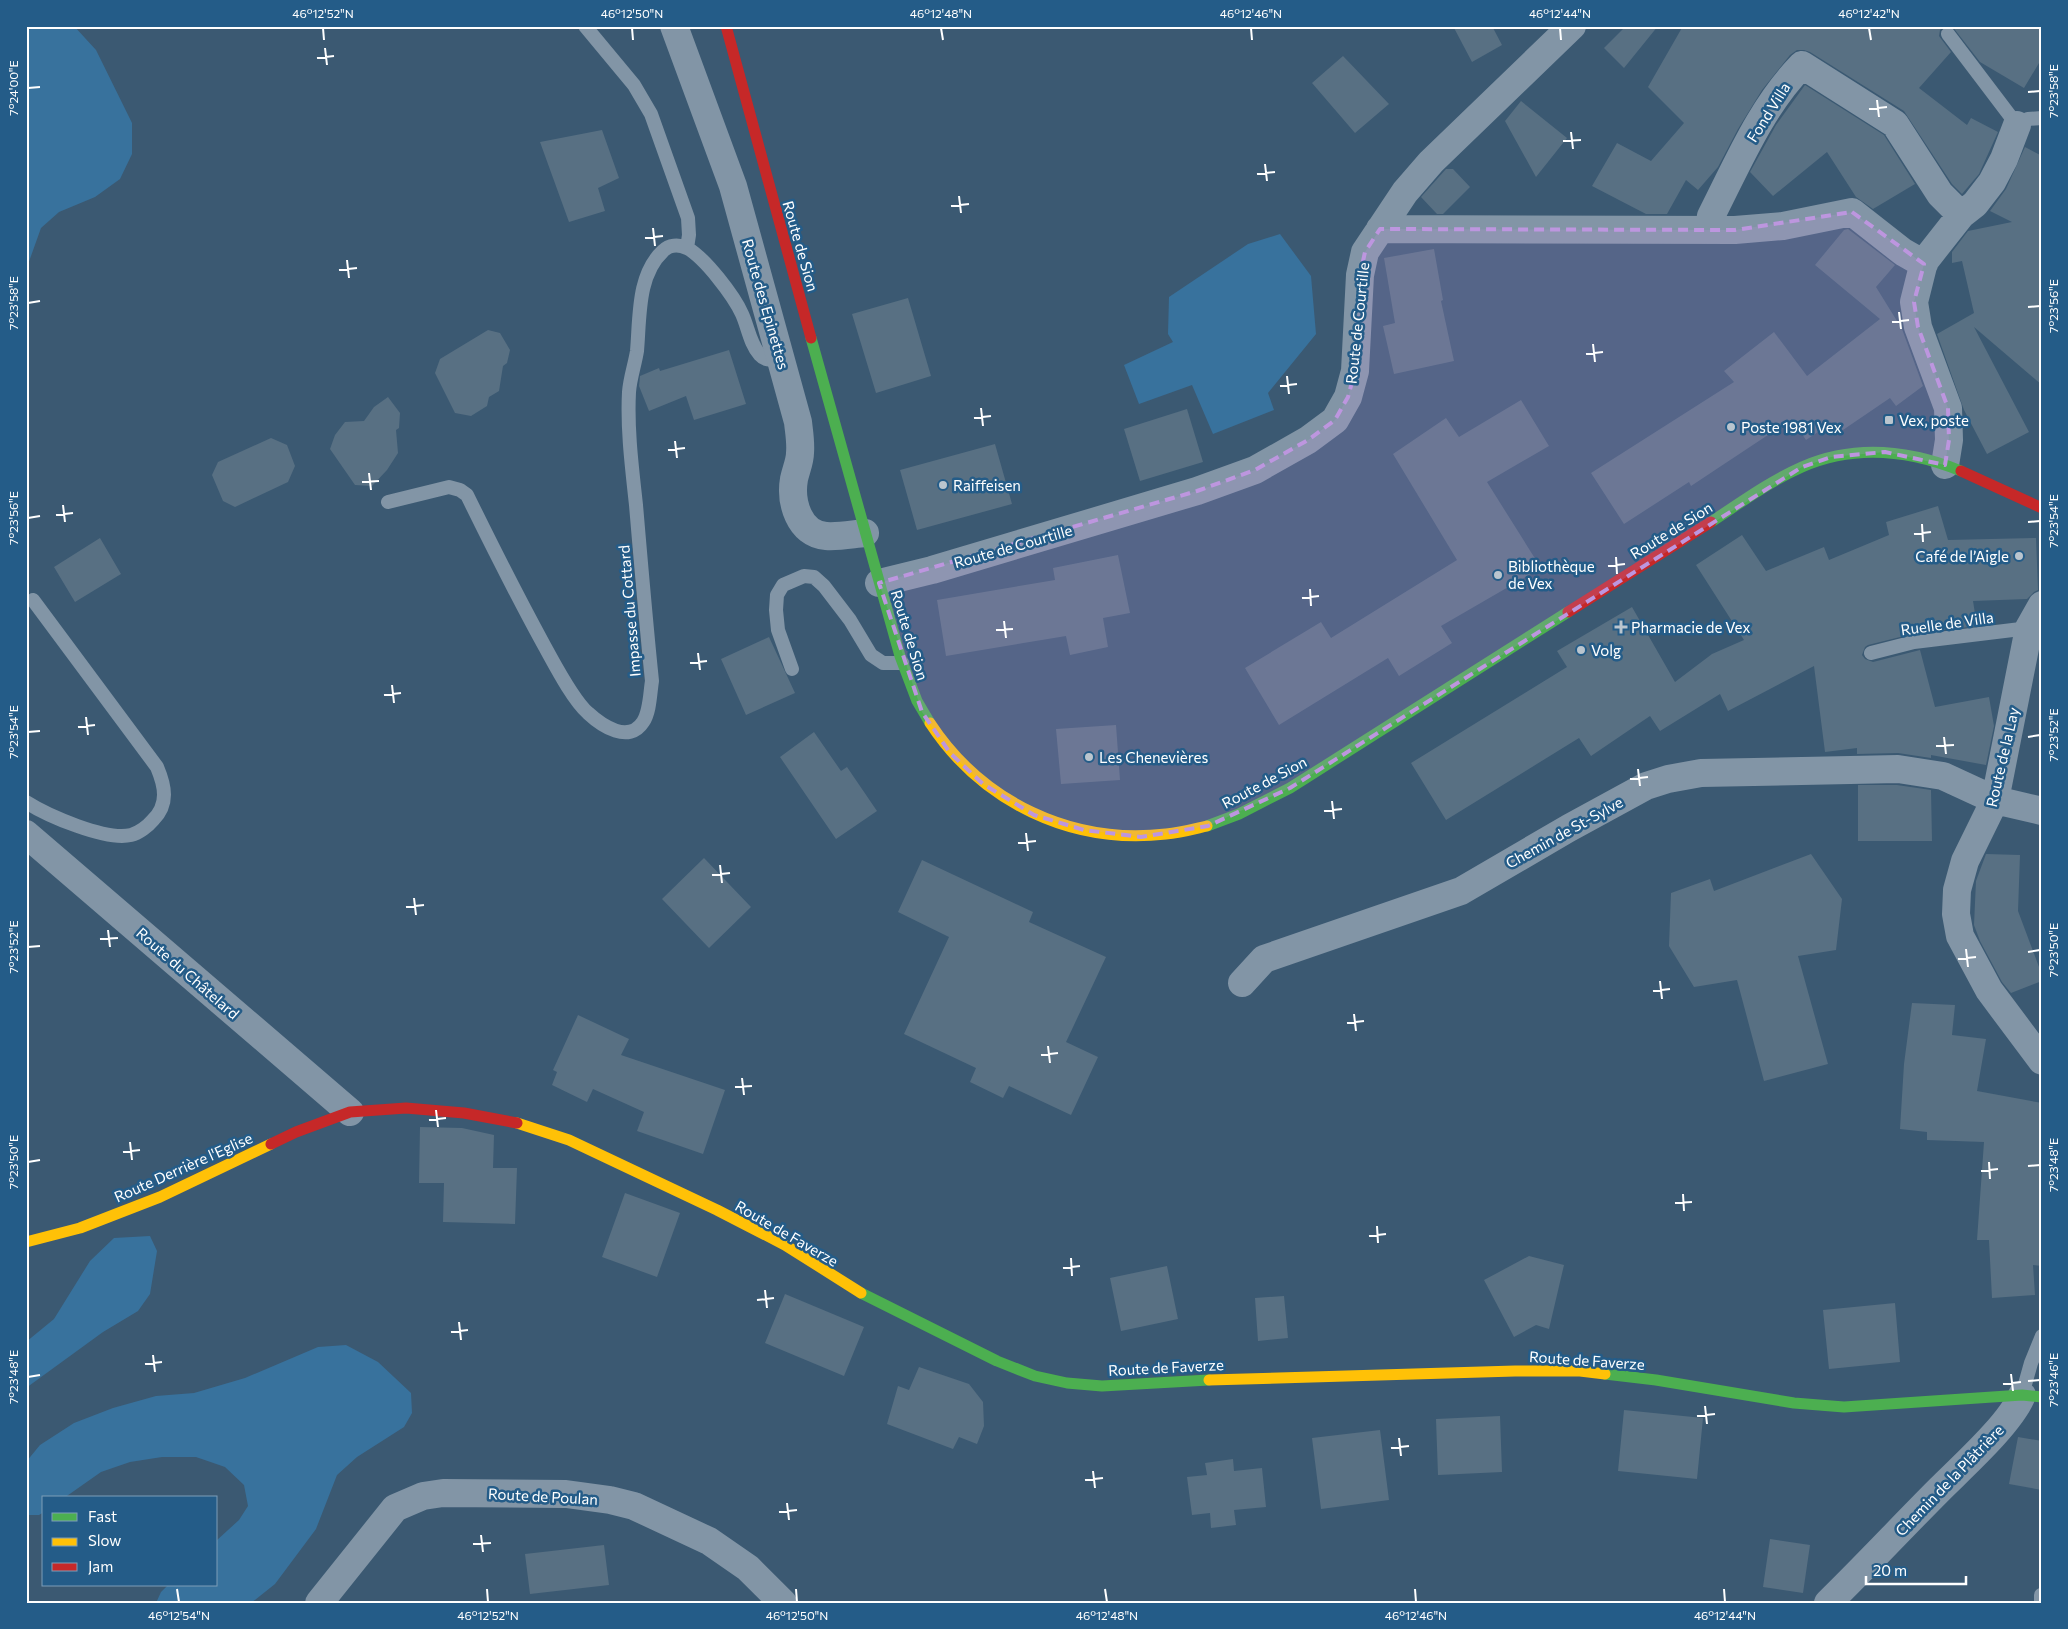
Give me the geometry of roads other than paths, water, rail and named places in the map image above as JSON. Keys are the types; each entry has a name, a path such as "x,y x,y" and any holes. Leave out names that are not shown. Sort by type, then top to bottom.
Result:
{"street":[{"name":"Route des Epinettes","path":"674,26 733,186 782,359 800,438 800,455 793,493 797,514 803,523 819,535 865,533"},
{"name":"Route de Sion","path":"726,26 878,583 911,689 936,735 968,772 1016,806 1055,823 1105,834 1141,836 1188,831 1233,816 1290,788 1774,482 1802,467 1831,457 1886,452 1919,457 1945,465 2042,508"},
{"name":"Route de Courtille","path":"878,583 932,570 1197,491 1255,470 1308,440 1335,420 1348,397 1355,371 1360,275 1365,252 1405,192 1431,162 1572,26"},
{"name":"Fond Villa","path":"1709,229 1711,216 1766,109 1784,84 1802,65 1896,124 1940,194 1961,215"},
{"path":"1945,465 1949,440 1948,408 1918,326 1914,302 1924,264 1961,215 1975,204 1992,182 2004,159 2029,121"},
{"path":"1380,229 1760,229 1852,212 1903,252 1924,264"},
{"name":"Route de la Lay","path":"2035,616 1995,800 1965,861 1957,890 1956,914 1960,936 1989,990 2042,1061"},
{"name":"Chemin de St-Sylve","path":"1242,983 1264,959 1461,891 1568,828 1646,786 1668,779 1701,773 1898,769 1943,776 1995,800 2042,811"},
{"name":"Route du Châtelard","path":"26,834 350,1112"},
{"name":"Route de Faverze","path":"350,1112 406,1108 464,1113 520,1124 569,1140 717,1210 776,1241 856,1291 997,1362 1035,1376 1067,1384 1102,1386 1200,1380 1571,1371 1656,1380 1794,1403 1844,1407 2032,1396"},
{"name":"Route Derrière l'Eglise","path":"26,1242 80,1228 160,1198 296,1132 350,1112"},
{"name":"Chemin de la Plâtrière","path":"1828,1603 1980,1449 2012,1412 2032,1396"},
{"name":"Route de Poulan","path":"319,1603 396,1508 423,1496 443,1493 566,1494 610,1500 634,1506 709,1541 748,1568 783,1603"}],"lane":[{"path":"585,26 634,85 651,114 688,218 689,235 687,248 712,271 728,290 742,314 752,341 760,355 766,360 782,359"},
{"path":"1948,34 2029,121"},
{"name":"Impasse du Cottard","path":"388,502 449,487 467,494 512,587 560,674 587,713 613,731 630,732 643,723 652,682 630,446 629,391 636,352 640,308 648,272 654,259 668,246 675,245 687,248"},
{"path":"792,669 778,630 777,595 783,585 804,576 814,577 824,586 850,620 871,655 883,663 902,663"},
{"path":"26,802 67,822 114,836 132,835 147,826 158,815 165,800 164,785 157,767 33,600"},
{"name":"Ruelle de Villa","path":"1871,653 2035,616"},
{"path":"2032,1396 2031,1363 2042,1336"},
{"path":"2041,1595 2041,1603"}],"place":[{"name":"Vex, poste","path":"1889,420"},
{"name":"Poste 1981 Vex","path":"1731,427"},
{"name":"Raiffeisen","path":"943,485"},
{"name":"Café de l’Aigle","path":"2019,556"},
{"name":"Bibliothèque de Vex","path":"1498,575"},
{"name":"Pharmacie de Vex","path":"1621,627"},
{"name":"Volg","path":"1581,650"},
{"name":"Les Chenevières","path":"1089,757"}]}
